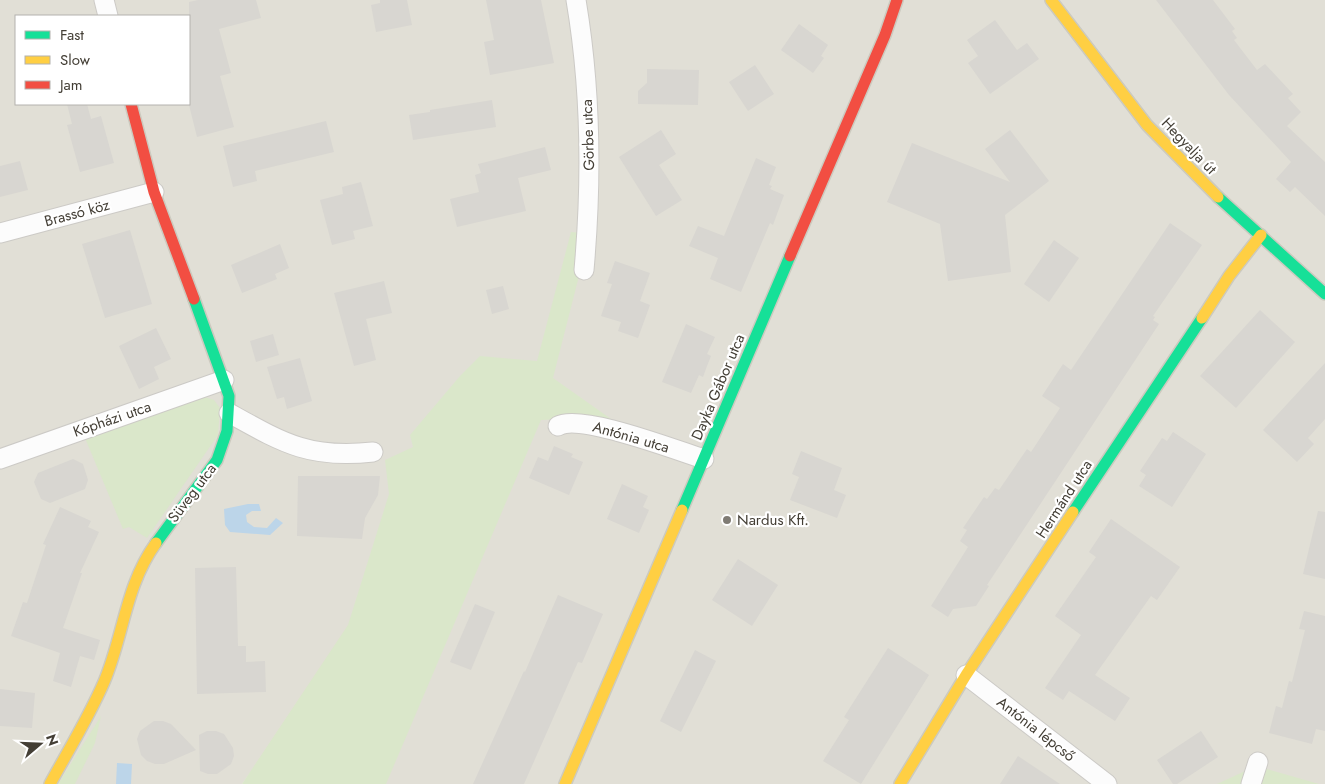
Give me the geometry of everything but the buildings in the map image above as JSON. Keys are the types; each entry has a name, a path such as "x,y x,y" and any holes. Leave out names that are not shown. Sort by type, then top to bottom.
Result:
{"street":[{"path":"104,0 108,15"},
{"name":"Görbe utca","path":"576,0 583,41 590,160 584,270"},
{"name":"Dayka Gábor utca","path":"565,784 885,35 897,0"},
{"name":"Hegyalja út","path":"1051,0 1147,125 1199,179 1325,294"},
{"name":"Süveg utca","path":"50,784 105,680 128,602 142,563 217,460 227,431 229,396 154,192 131,105"},
{"name":"Brassó köz","path":"0,233 154,192"},
{"name":"Hermánd utca","path":"900,784 966,675 1229,276 1260,235"},
{"name":"Kópházi utca","path":"0,459 224,380"},
{"path":"229,413 279,441 310,450 342,455 373,452"},
{"name":"Antónia utca","path":"558,426 566,422 592,425 704,459"},
{"name":"Antónia lépcső","path":"966,675 1107,784"},
{"path":"1251,784 1258,762"}],"shaded area":[{"path":"0,0 1325,0 1325,784 353,784 267,749 242,784 0,784"}],"green space":[{"path":"571,232 582,233 580,272 553,378 621,426 582,418 541,420 386,784 242,784 348,625 389,494 385,460 413,447 410,435 460,376 480,356 537,361"},
{"path":"201,396 214,400 220,408 218,435 147,538 129,527 123,529 85,438"},
{"path":"101,716 95,743 75,784 58,784"},
{"path":"1256,766 1319,784 1217,784"}],"water":[{"path":"248,504 259,504 261,511 252,511 246,515 247,522 254,527 267,528 276,518 283,523 270,535 230,532 225,525 224,509"},
{"path":"117,763 132,764 131,784 116,784"}],"traffic: fast":[{"path":"1218,197 1325,294"},
{"path":"682,510 790,256"},
{"path":"156,543 217,460 227,431 229,396 194,299"},
{"path":"1073,512 1202,318"}],"traffic: slow":[{"path":"1051,0 1147,125 1218,197"},
{"path":"1202,318 1229,276 1261,235"},
{"path":"565,784 682,510"},
{"path":"900,784 966,675 1073,512"},
{"path":"50,784 104,682 131,593 146,559 156,543"}],"traffic: jam":[{"path":"790,256 885,35 897,0"},
{"path":"131,105 154,192 194,299"}],"place":[{"name":"Nardus Kft.","path":"727,520"}]}
